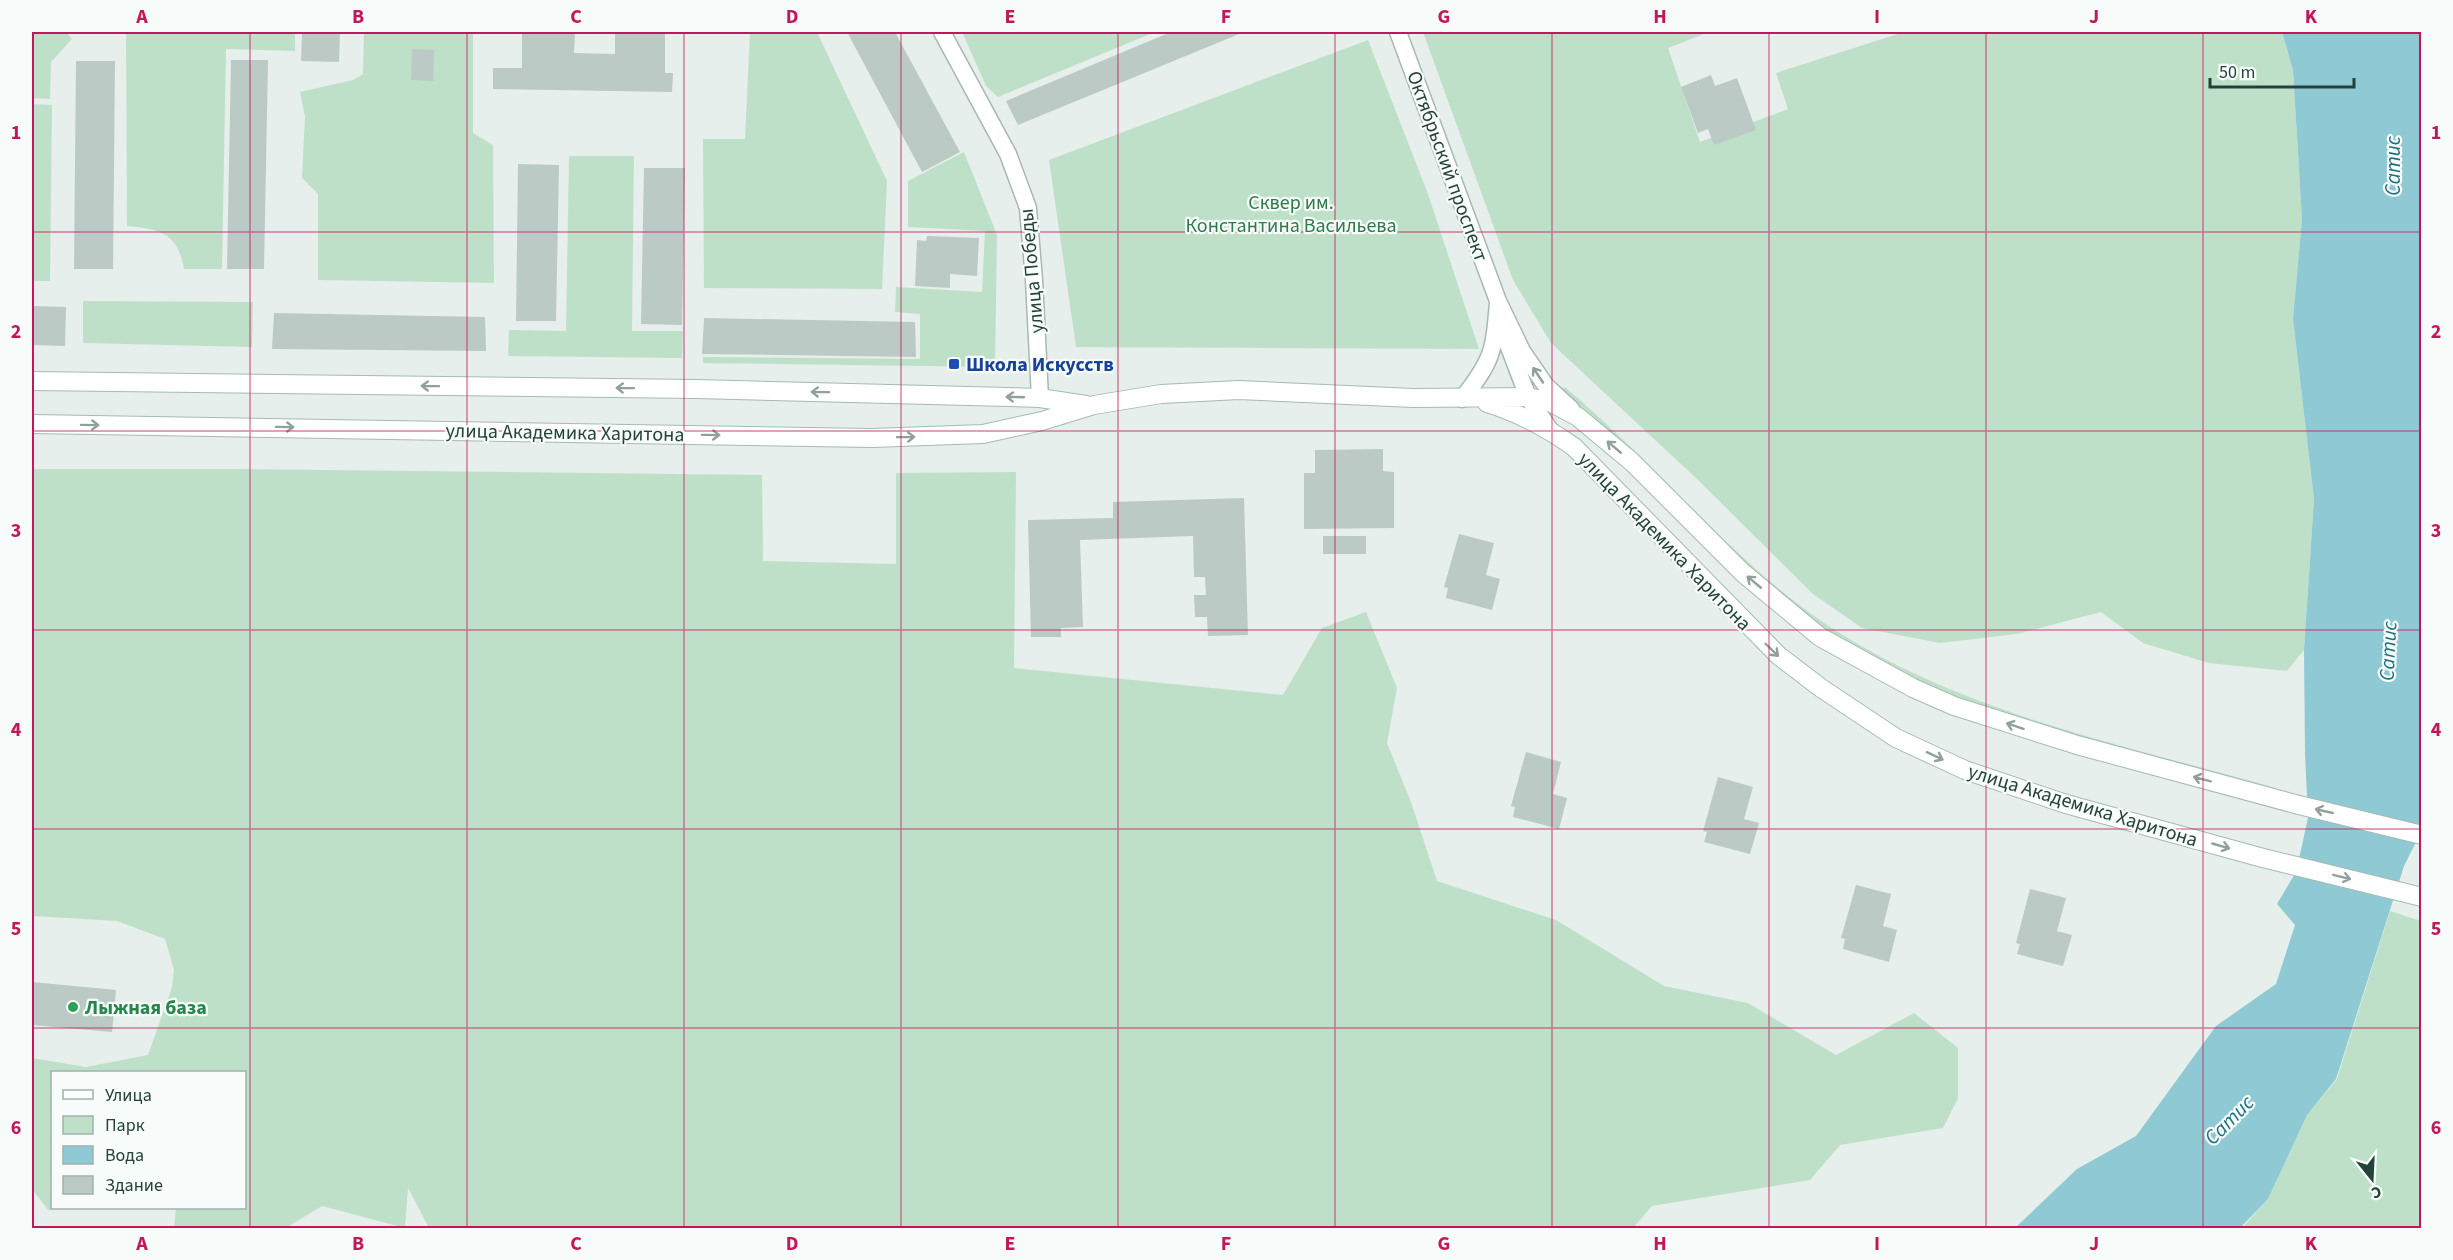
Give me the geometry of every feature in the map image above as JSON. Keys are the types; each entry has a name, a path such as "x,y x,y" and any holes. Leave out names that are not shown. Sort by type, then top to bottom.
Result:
{"main road":[{"name":"улица Академика Харитона","path":"32,381 696,389 1040,398 1094,405"},
{"name":"улица Академика Харитона","path":"32,424 873,438 983,434 1042,421 1094,405 1161,393 1239,390 1469,399 1528,397 1550,402 1578,417 1632,462 1743,573 1820,637 1913,688 1954,706 2055,738 2299,805 2421,834"},
{"name":"улица Победы","path":"1040,398 1042,421"},
{"name":"улица Академика Харитона","path":"1469,399 1517,412 1550,430 1574,447 1779,656 1821,688 1896,738 1965,770 2066,804 2285,864 2420,896"}],"street":[{"name":"улица Победы","path":"942,32 1008,154 1028,208 1040,398"},
{"name":"Октябрьский проспект","path":"1398,32 1498,301 1522,351 1546,386 1578,417"},
{"name":"Октябрьский проспект","path":"1498,301 1502,327 1528,397 1550,430"},
{"name":"Октябрьский проспект","path":"1469,399 1490,360 1495,341 1498,301"}],"green space":[{"path":"32,32 66,32 72,39 51,62 50,99 32,98"},
{"path":"126,32 295,32 295,51 226,49 222,269 184,269 177,248 166,235 158,231 127,226"},
{"path":"364,32 473,32 473,133 493,145 494,283 318,280 318,194 302,178 305,116 300,92 353,80 363,74"},
{"path":"750,32 817,32 887,181 882,289 704,288 703,139 745,139"},
{"path":"962,32 1155,32 998,97 986,86"},
{"path":"1423,32 1709,32 1668,48 1700,142 1788,109 1776,73 1904,32 2282,32 2293,70 2302,219 2293,319 2314,499 2304,650 2287,671 2209,663 2143,643 2101,612 2017,634 1940,643 1862,628 1813,594 1697,479 1551,343 1513,280"},
{"name":"Сквер им. Константина Васильева","path":"1368,40 1428,194 1479,349 1076,347 1049,160"},
{"path":"32,104 52,105 50,281 32,281"},
{"path":"964,152 997,235 995,367 703,363 703,357 920,359 920,314 895,312 896,287 982,292 985,231 908,227 908,181"},
{"path":"569,156 634,156 632,331 683,331 682,358 508,356 509,330 566,331"},
{"path":"83,301 253,302 252,347 83,343"},
{"path":"1557,387 1566,388 1597,415 1716,532 1777,587 1810,613 1861,646 1915,674 2030,719 2266,785 2281,790 2279,794 1983,711 1909,679 1842,642 1801,614 1750,573"},
{"path":"32,469 762,475 763,561 896,564 896,473 1016,472 1014,668 1283,695 1322,628 1366,612 1397,688 1387,743 1411,802 1437,881 1556,920 1664,986 1748,1003 1836,1055 1914,1013 1958,1048 1958,1098 1943,1128 1840,1145 1810,1180 1652,1206 1633,1228 429,1228 408,1188 405,1228 322,1206 286,1228 174,1228 176,1209 246,1209 246,1071 51,1071 51,1208 49,1211 32,1189 32,1058 86,1067 148,1055 172,987 174,970 165,939 117,921 32,916"},
{"path":"2390,911 2421,921 2421,1228 2242,1228 2268,1199 2307,1115 2337,1079"}],"water":[{"name":"Сатис","path":"2282,32 2421,32 2421,832 2404,866 2336,1079 2307,1115 2268,1199 2240,1228 2015,1228 2077,1169 2136,1136 2216,1026 2276,984 2295,925 2277,904 2296,872 2308,818 2304,650 2314,499 2293,319 2302,219 2293,70"}],"building":[{"path":"302,32 340,32 339,62 301,61"},
{"path":"522,32 575,32 574,53 615,54 615,32 665,32 665,73 673,73 672,92 493,89 493,68 522,68"},
{"path":"847,32 895,32 960,152 922,172"},
{"path":"1171,32 1244,32 1018,125 1006,101"},
{"path":"412,49 434,50 433,81 411,80"},
{"path":"231,60 268,60 264,269 227,269"},
{"path":"76,61 115,61 113,269 74,269"},
{"path":"1711,75 1715,86 1737,78 1756,130 1714,145 1708,129 1698,133 1681,87"},
{"path":"518,164 559,165 556,321 516,321"},
{"path":"644,168 685,168 682,325 641,324"},
{"path":"927,236 979,238 977,276 950,274 950,288 915,286 917,240 926,241"},
{"path":"32,306 66,307 65,346 32,345"},
{"path":"274,313 485,317 486,351 272,349"},
{"path":"704,318 915,322 916,357 702,354"},
{"path":"1383,449 1383,471 1394,472 1394,528 1304,529 1304,473 1315,473 1315,450"},
{"path":"1244,498 1248,635 1208,636 1207,617 1195,617 1194,595 1206,595 1205,577 1194,577 1193,536 1080,540 1083,627 1061,628 1061,637 1031,637 1028,520 1113,518 1113,502"},
{"path":"1459,534 1494,543 1486,575 1500,579 1492,610 1446,598 1448,588 1444,587"},
{"path":"1323,536 1366,536 1366,554 1323,554"},
{"path":"1526,752 1561,762 1553,794 1567,798 1559,829 1513,817 1515,807 1511,806"},
{"path":"1718,777 1753,787 1744,819 1759,823 1750,854 1704,842 1707,832 1703,831"},
{"path":"1856,885 1891,894 1883,926 1897,930 1889,962 1843,949 1845,939 1841,938"},
{"path":"2030,889 2066,898 2057,931 2072,935 2063,966 2017,954 2020,944 2016,943"},
{"name":"Лыжная база","path":"32,982 116,990 112,1032 32,1025"}],"place":[{"name":"Школа Искусств","path":"954,364"},
{"name":"Лыжная база","path":"73,1007"}]}
